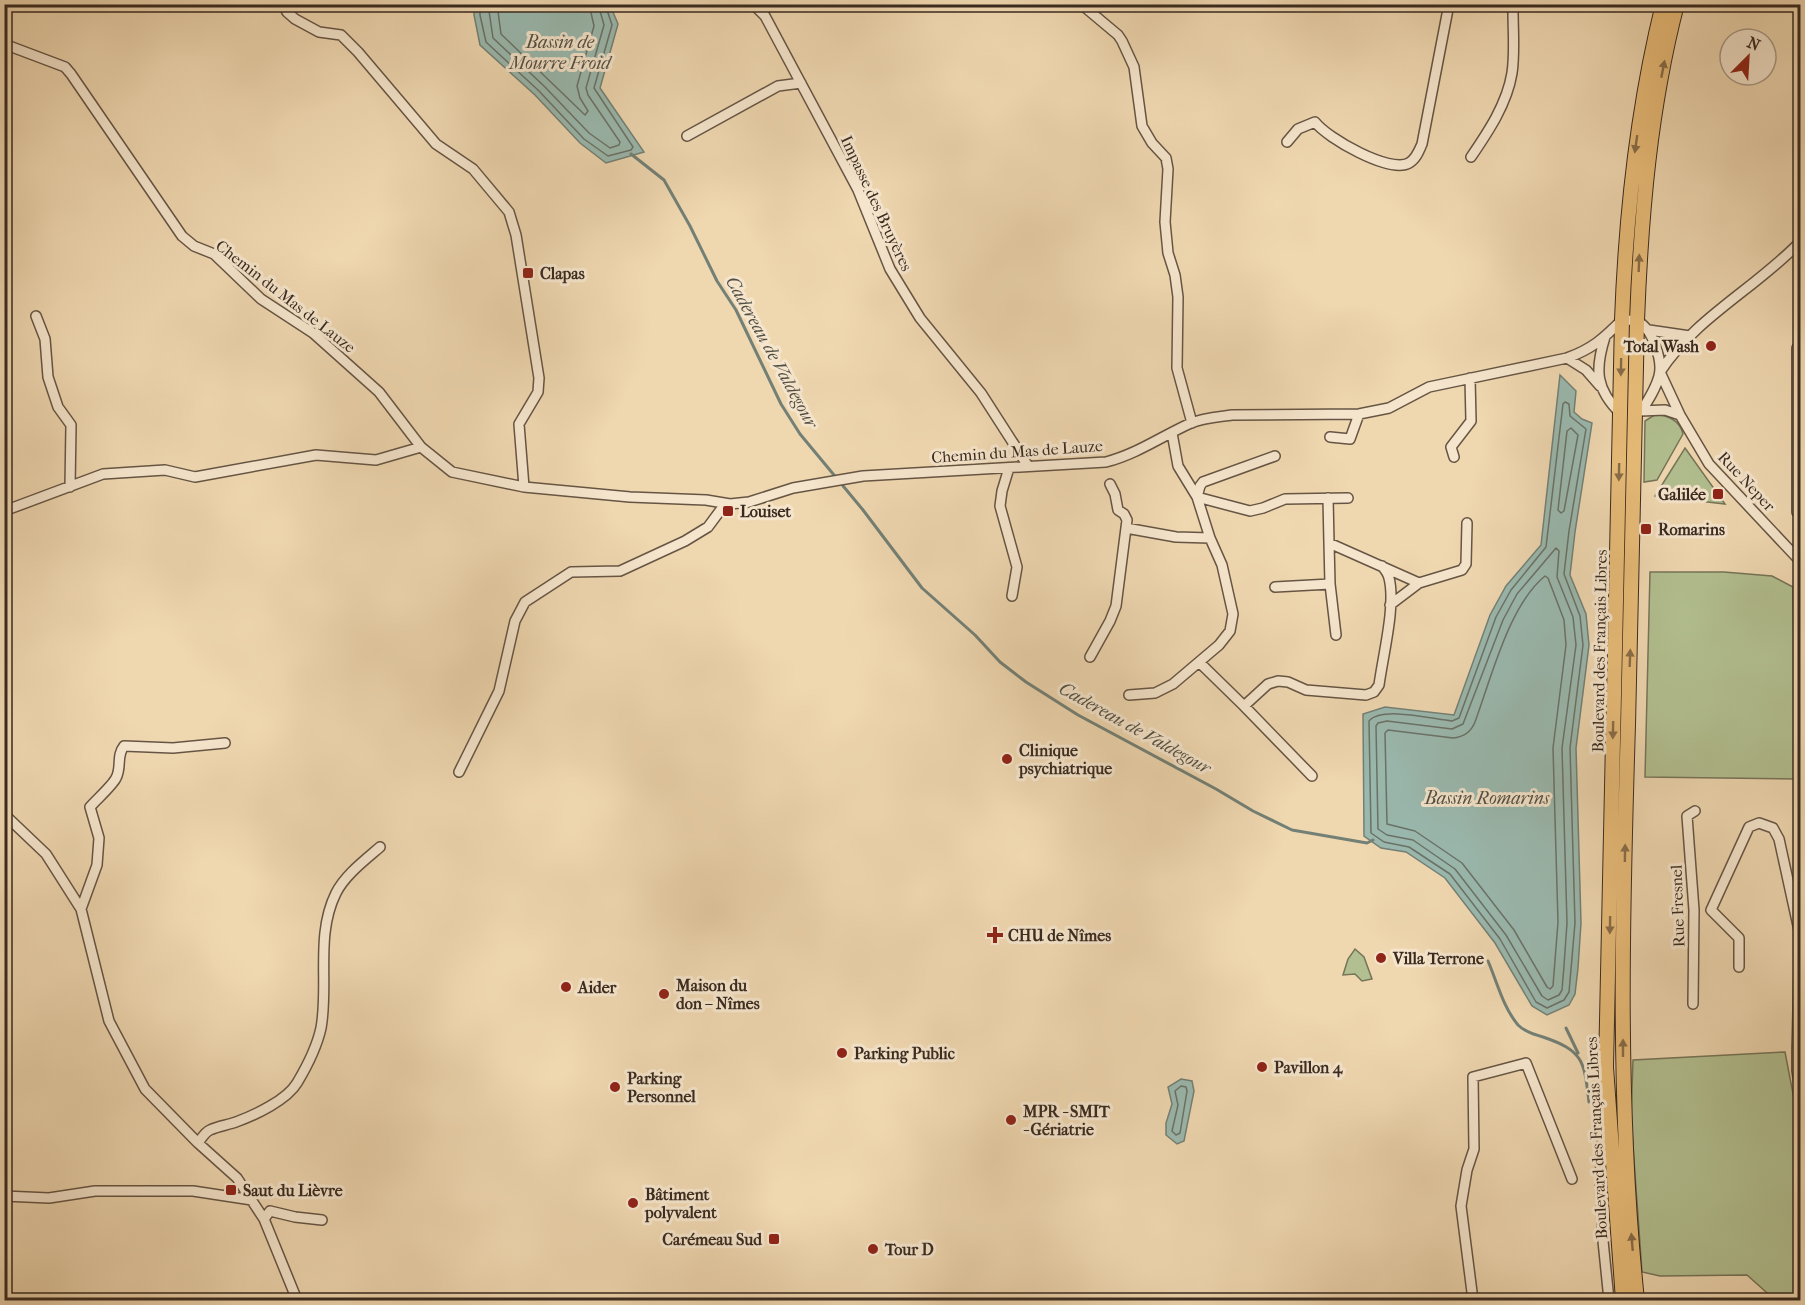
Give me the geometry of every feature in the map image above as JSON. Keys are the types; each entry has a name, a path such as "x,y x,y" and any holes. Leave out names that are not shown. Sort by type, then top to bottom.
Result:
{"main road":[{"name":"Boulevard des Français Libres","path":"1623,1300 1606,1067 1624,247 1646,83 1663,4"},
{"name":"Boulevard des Français Libres","path":"1637,1300 1627,1190 1623,1052 1625,846 1638,412 1637,321 1645,180 1660,85 1677,4"}],"street":[{"path":"283,4 295,20 320,32 341,35 436,144 473,169 509,212 516,235 539,378 537,392 531,406 519,424 524,487"},
{"name":"Impasse des Bruyères","path":"753,4 765,16 858,190 890,269 920,318 981,393 1028,466"},
{"path":"1081,4 1122,41 1134,67 1142,126 1152,143 1166,158 1168,169 1165,222 1168,253 1175,275 1178,297 1177,368 1192,423"},
{"path":"1287,142 1298,129 1315,122 1332,138 1356,150 1390,164 1408,163 1418,154 1422,144 1449,4"},
{"path":"1471,157 1501,109 1512,73 1513,11 1509,4"},
{"name":"Chemin du Mas de Lauze","path":"4,44 56,63 71,74 182,236 194,246 214,254 261,299 313,333 379,392 421,447 452,472 524,487 630,497 706,500 723,507 749,502 793,488 863,476 1106,462 1125,457 1192,423 1232,415 1359,414 1389,408 1429,387 1567,358 1585,352 1622,320"},
{"path":"687,136 778,86 801,83"},
{"path":"1638,412 1651,395 1660,372 1690,336 1800,242"},
{"path":"36,316 45,339 48,377 58,407 71,425 70,487"},
{"path":"1622,320 1637,321 1649,330 1690,336"},
{"name":"Rue Neper","path":"1649,330 1658,355 1660,372 1680,415 1709,464 1800,561"},
{"path":"1600,386 1599,364 1605,337"},
{"path":"1800,345 1797,348 1797,512 1800,513"},
{"path":"1567,358 1586,370 1620,414 1665,410 1680,415"},
{"path":"1454,457 1451,447 1471,421 1470,378"},
{"path":"1330,437 1350,439 1359,414"},
{"path":"1129,695 1155,693 1173,684 1219,645 1230,632 1233,614 1222,565 1210,538 1197,497 1178,466 1172,434"},
{"path":"4,511 103,474 165,470 195,477 316,455 376,460 421,447"},
{"path":"1197,497 1203,482 1275,456"},
{"path":"1010,468 1002,491 1000,506 1017,567 1012,596"},
{"path":"1090,657 1116,606 1127,520 1118,510 1115,494 1110,484"},
{"path":"1197,497 1250,511 1285,499 1348,498"},
{"path":"1328,498 1330,584 1336,635"},
{"path":"4,504 17,505"},
{"path":"459,772 499,691 515,621 525,602 570,572 620,571 685,541 708,527 723,507"},
{"path":"1390,605 1419,583 1462,570 1466,564 1467,523"},
{"path":"1126,528 1176,537 1210,538"},
{"path":"1329,543 1419,583"},
{"path":"1244,706 1268,684 1278,681 1288,682 1306,690 1366,696 1374,692 1380,684 1390,605 1390,580 1382,566"},
{"path":"1275,587 1330,584"},
{"path":"1199,662 1312,776"},
{"path":"81,909 97,865 99,847 99,838 90,807 100,794 115,781 119,771 119,752 124,746 173,748 225,743"},
{"name":"Rue Fresnel","path":"1693,1004 1694,910 1687,816 1695,811"},
{"path":"4,814 46,854 81,909 109,1021 145,1089 198,1143 237,1178 264,1219 297,1300"},
{"path":"1711,910 1749,827 1759,823 1773,828 1779,839 1800,935"},
{"path":"198,1143 208,1131 254,1115 296,1085 320,1030 323,953 330,909 341,884 380,847"},
{"path":"1694,910 1711,910 1739,938 1739,967"},
{"path":"1800,925 1797,1071 1800,1090"},
{"path":"1473,1300 1461,1206 1467,1170 1474,1149 1473,1077 1526,1063 1572,1179"},
{"path":"1606,1067 1600,1180 1609,1300"},
{"path":"4,1196 49,1198 95,1191 193,1191 252,1200"},
{"path":"264,1219 270,1211 322,1220"}],"green space":[{"path":"1656,414 1673,420 1679,425 1683,434 1657,480 1644,482 1645,421"},
{"path":"1685,448 1725,504 1655,496"},
{"path":"1650,572 1724,572 1772,576 1793,587 1796,779 1645,777"},
{"path":"1355,949 1364,957 1372,979 1362,981 1355,974 1343,975 1348,959"},
{"path":"1785,1052 1794,1099 1800,1107 1800,1300 1775,1300 1747,1275 1660,1276 1642,1272 1631,1118 1633,1060"}],"water":[{"name":"Bassin de Mourre Froid","path":"474,5 610,5 618,24 600,88 644,152 606,163 580,143 535,95 480,45"},
{"name":"Bassin Romarins","path":"1560,375 1576,391 1574,412 1582,419 1592,423 1570,575 1586,614 1589,645 1576,748 1581,923 1578,968 1575,994 1569,1005 1547,1015 1532,1006 1495,943 1445,878 1406,852 1381,848 1364,836 1363,714 1385,707 1454,715 1490,615 1506,586 1541,545"},
{"path":"1181,1079 1192,1081 1194,1091 1184,1141 1177,1144 1166,1135 1166,1123 1172,1104 1168,1087"}],"waterway":[{"name":"Cadereau de Valdegour","path":"631,154 664,180 717,281 736,310 781,404 800,434 863,510 922,588 975,635 1000,662 1026,682 1078,715 1292,830 1367,843 1373,840"},
{"name":"Cadereau de Valdegour","path":"1488,961 1504,1002 1518,1025 1567,1047 1580,1059 1589,1102"},
{"name":"Cadereau de Valdegour","path":"1566,1028 1578,1053"}],"place":[{"name":"Clapas","path":"528,273"},
{"name":"Total Wash","path":"1711,346"},
{"name":"Galilée","path":"1718,494"},
{"name":"Louiset","path":"728,511"},
{"name":"Romarins","path":"1646,529"},
{"name":"Clinique psychiatrique","path":"1007,759"},
{"name":"CHU de Nîmes","path":"995,935"},
{"name":"Villa Terrone","path":"1381,958"},
{"name":"Aider","path":"566,987"},
{"name":"Maison du don – Nîmes","path":"664,994"},
{"name":"Parking Public","path":"842,1053"},
{"name":"Pavillon 4","path":"1262,1067"},
{"name":"Parking Personnel","path":"615,1087"},
{"name":"MPR - SMIT - Gériatrie","path":"1011,1120"},
{"name":"Saut du Lièvre","path":"231,1190"},
{"name":"Bâtiment polyvalent","path":"633,1203"},
{"name":"Carémeau Sud","path":"774,1239"},
{"name":"Tour D","path":"873,1249"}]}
